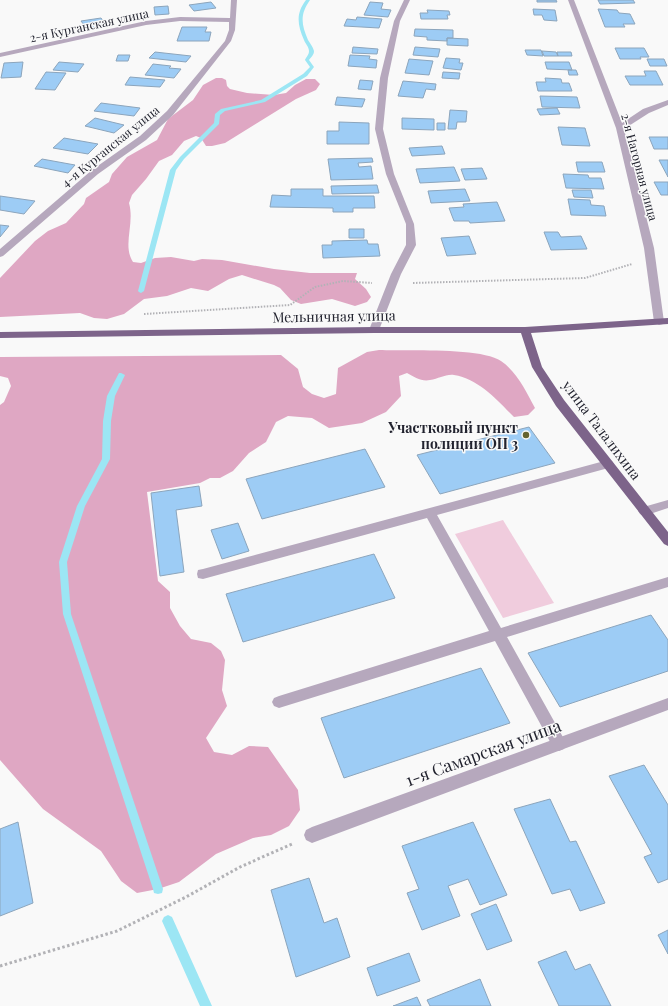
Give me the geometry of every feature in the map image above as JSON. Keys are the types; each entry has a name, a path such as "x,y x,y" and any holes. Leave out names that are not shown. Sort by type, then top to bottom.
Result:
{"main road":[{"name":"Мельничная улица","path":"0,335 374,330 526,330 663,322"},
{"name":"улица Талалихина","path":"526,330 537,367 560,403 668,541"}],"street":[{"name":"4-я Курганская улица","path":"0,254 95,172 143,138 170,113 228,41 232,30 234,0"},
{"path":"374,330 392,284 411,245 410,224 390,174 379,129 384,78 397,21 407,0"},
{"name":"2-я Нагорная улица","path":"571,0 620,128 650,257 663,322"},
{"name":"2-я Курганская улица","path":"0,55 146,23 180,19 232,20"},
{"path":"620,128 646,111 668,102"},
{"path":"203,574 608,464"},
{"path":"644,511 668,504"},
{"path":"430,513 559,744"},
{"path":"279,702 668,582"},
{"name":"1-я Самарская улица","path":"312,835 668,704"}],"path":[{"path":"143,314 290,305 315,287 343,281 392,284 585,278 650,257"},
{"path":"0,966 117,931 186,897 240,867 312,835"}],"shaded area":[{"path":"216,78 226,80 227,86 230,89 247,93 274,95 286,93 295,85 306,79 315,79 320,84 316,90 296,99 225,143 206,146 201,138 196,136 184,141 172,155 159,161 132,195 129,203 131,219 128,241 130,255 133,262 141,263 155,258 171,257 194,261 202,259 222,260 274,269 310,273 357,273 355,279 366,289 371,297 367,302 355,306 332,299 301,304 291,300 280,288 274,285 242,275 229,279 208,291 191,288 167,296 144,299 124,314 107,319 94,318 80,313 0,317 0,278 35,241 48,231 66,223 84,204 86,198 109,182 112,174 127,157 157,140 168,119 193,100 203,85"},
{"path":"379,350 461,352 491,357 507,365 521,382 535,408 528,415 514,417 487,391 463,377 451,375 424,380 418,379 407,373 399,376 401,396 386,412 362,423 329,428 312,418 288,416 276,422 266,442 249,453 233,471 220,478 210,478 200,483 147,492 158,581 170,592 170,608 180,626 191,639 211,643 221,651 225,660 222,690 227,706 206,738 214,752 232,755 249,746 268,747 298,790 300,810 289,826 271,835 253,838 216,854 179,882 158,889 137,893 121,881 101,851 43,809 0,760 0,405 4,402 11,386 8,378 0,376 0,357 281,355 298,369 303,387 312,394 324,398 336,394 338,368 367,352"},
{"path":"503,520 554,603 503,618 455,534"}],"building":[{"path":"537,0 556,0 557,2 537,2"},
{"path":"598,0 633,0 635,3 600,4"},
{"path":"211,2 216,8 194,11 189,5"},
{"path":"370,2 383,3 381,9 391,10 388,17 364,15"},
{"path":"168,6 169,14 155,15 154,7"},
{"path":"533,9 555,10 557,21 544,20 542,15 534,15"},
{"path":"598,9 617,10 619,13 630,14 635,24 623,24 625,27 605,27"},
{"path":"427,10 449,11 450,15 447,15 448,19 421,19 420,13 428,13"},
{"path":"357,17 382,19 379,28 344,26 347,19 356,20"},
{"path":"101,18 107,26 87,29 81,21"},
{"path":"182,27 207,27 205,32 211,32 209,41 177,41"},
{"path":"415,29 453,30 453,38 447,38 447,41 427,40 427,37 414,36"},
{"path":"447,38 468,39 468,46 447,45"},
{"path":"353,47 378,49 377,54 352,53"},
{"path":"415,47 440,49 438,57 413,55"},
{"path":"615,48 644,48 649,57 640,57 641,59 620,59"},
{"path":"525,50 541,50 543,56 527,55"},
{"path":"542,51 556,52 558,56 544,56"},
{"path":"155,52 191,56 186,62 149,58"},
{"path":"557,52 571,52 572,56 558,56"},
{"path":"118,55 130,55 128,61 116,61"},
{"path":"350,55 370,56 369,59 377,60 376,68 348,66"},
{"path":"446,58 460,59 459,63 463,63 461,70 443,68"},
{"path":"409,59 433,61 429,75 405,73"},
{"path":"647,59 664,59 667,66 650,66"},
{"path":"23,62 21,77 1,78 4,63"},
{"path":"59,62 84,64 78,72 53,70"},
{"path":"545,62 569,62 572,70 547,69"},
{"path":"153,64 181,69 174,78 145,75"},
{"path":"568,70 576,70 578,75 569,75"},
{"path":"644,71 656,71 663,85 630,85 625,76 646,76"},
{"path":"46,72 66,73 55,90 35,89"},
{"path":"443,72 460,73 459,79 442,78"},
{"path":"130,77 165,80 160,87 125,85"},
{"path":"545,78 561,79 562,83 569,83 572,91 538,91 536,82 546,82"},
{"path":"360,80 373,81 371,90 358,89"},
{"path":"403,81 436,84 435,90 426,89 423,98 398,96"},
{"path":"540,96 577,97 580,108 542,107"},
{"path":"337,97 365,99 362,107 335,105"},
{"path":"101,103 140,108 134,116 94,111"},
{"path":"557,108 560,114 540,115 537,109"},
{"path":"450,110 467,111 466,122 457,122 456,129 448,129"},
{"path":"95,118 124,125 114,133 85,126"},
{"path":"402,118 434,119 434,130 402,129"},
{"path":"339,122 369,123 369,144 327,144 327,131 339,131"},
{"path":"437,123 445,123 445,130 437,130"},
{"path":"558,127 585,128 590,146 562,145"},
{"path":"649,137 668,137 668,149 654,149"},
{"path":"64,138 98,144 88,154 53,148"},
{"path":"442,146 445,154 412,156 409,148"},
{"path":"372,158 373,162 358,163 359,167 371,166 373,179 331,180 328,159"},
{"path":"42,159 75,165 68,173 34,166"},
{"path":"659,160 668,160 668,177"},
{"path":"576,162 602,162 605,172 578,172"},
{"path":"454,167 460,181 420,183 416,169"},
{"path":"482,168 487,179 465,180 461,169"},
{"path":"563,174 588,175 589,178 601,178 604,189 566,188"},
{"path":"654,182 668,182 668,195 661,195"},
{"path":"377,185 379,193 332,194 331,186"},
{"path":"291,189 323,189 323,196 374,196 375,208 353,208 353,212 333,212 333,208 270,207 272,195 291,196"},
{"path":"465,189 470,201 431,203 428,191"},
{"path":"572,190 591,190 593,198 574,197"},
{"path":"0,196 35,201 24,214 0,210"},
{"path":"568,199 590,200 591,205 604,206 606,216 571,215"},
{"path":"497,202 505,221 470,223 469,221 454,221 449,208 464,207 463,204"},
{"path":"0,225 9,226 0,237"},
{"path":"349,229 364,229 364,238 349,238"},
{"path":"544,232 558,232 561,237 581,236 587,249 551,250"},
{"path":"469,236 476,254 447,256 441,238"},
{"path":"367,240 368,244 378,244 380,256 323,258 322,245 332,245 332,241"},
{"path":"529,427 555,463 440,494 417,455"},
{"path":"365,449 385,487 262,519 246,479"},
{"path":"199,486 202,506 176,510 184,572 160,576 151,493"},
{"path":"238,523 249,551 222,559 211,530"},
{"path":"374,554 395,598 243,642 226,594"},
{"path":"651,615 668,640 668,671 560,707 528,653"},
{"path":"481,668 510,723 344,778 321,718"},
{"path":"644,765 668,805 668,879 658,883 644,857 652,854 609,776"},
{"path":"550,799 570,842 576,841 605,903 580,911 570,889 552,894 514,809"},
{"path":"18,822 33,903 0,916 0,829"},
{"path":"473,822 507,895 480,905 468,879 448,886 460,916 422,930 407,893 419,889 402,846"},
{"path":"309,878 324,923 337,918 350,957 296,977 271,890"},
{"path":"496,904 512,941 487,950 471,914"},
{"path":"668,930 668,954 658,935"},
{"path":"566,951 575,970 590,964 611,1006 559,1006 538,962"},
{"path":"409,953 420,981 377,996 367,968"},
{"path":"480,979 491,1006 430,1006 427,1000"},
{"path":"417,997 421,1006 393,1006"}],"waterway":[{"path":"141,291 173,170 182,158 217,123 218,114 223,110 263,101 305,75 312,67 307,60 311,54 311,50 305,37 301,18 303,7 308,0"},
{"path":"121,375 111,396 107,421 106,459 81,506 63,562 67,614 158,889"},
{"path":"168,921 206,1006"}],"place":[{"name":"Участковый пункт полиции ОП 3","path":"526,435"}]}
